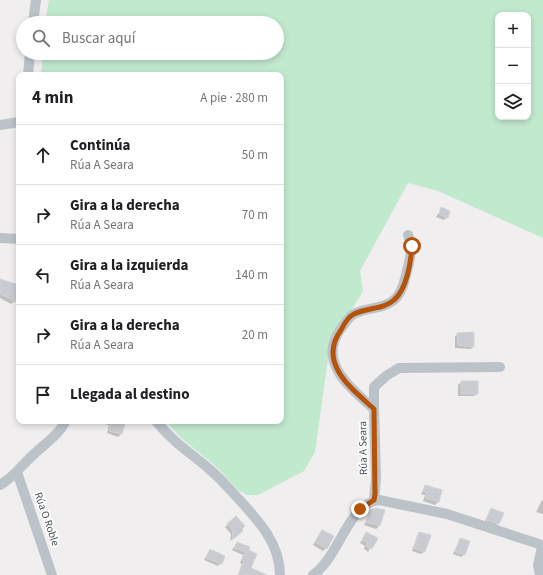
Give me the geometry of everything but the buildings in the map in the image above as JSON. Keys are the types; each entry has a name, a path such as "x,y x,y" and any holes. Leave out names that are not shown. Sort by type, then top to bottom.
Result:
{"street":[{"path":"34,16 36,0"},
{"path":"28,72 29,60"},
{"path":"0,125 16,122"},
{"name":"Rúa A Seara","path":"374,500 376,478 374,409 341,376 334,361 333,345 339,332 353,314 387,304 397,297 405,281 412,251 412,246 408,235"},
{"path":"0,238 16,239"},
{"path":"374,409 374,387 386,376 399,368 500,366"},
{"path":"0,485 17,472 33,455 55,436 64,424"},
{"path":"159,424 174,442 216,475 258,520 272,544 278,562 280,575"},
{"name":"Rúa O Roble","path":"17,472 52,575"},
{"path":"313,575 321,569 333,553 360,509 374,500 393,502 447,514 539,544 542,547 538,565 540,575"}],"green space":[{"path":"49,0 543,0 543,238 438,191 408,183 360,271 363,291 330,345 315,452 304,471 258,495 247,495 238,490 219,469 179,436 169,424 284,424 284,72 41,72 42,60 284,60 284,16 46,16"}],"route":[{"path":"360,509 374,500 376,487 376,438 374,409 350,387 338,372 334,361 332,348 339,332 353,314 378,308 391,302 397,297 405,281 412,246"}]}
